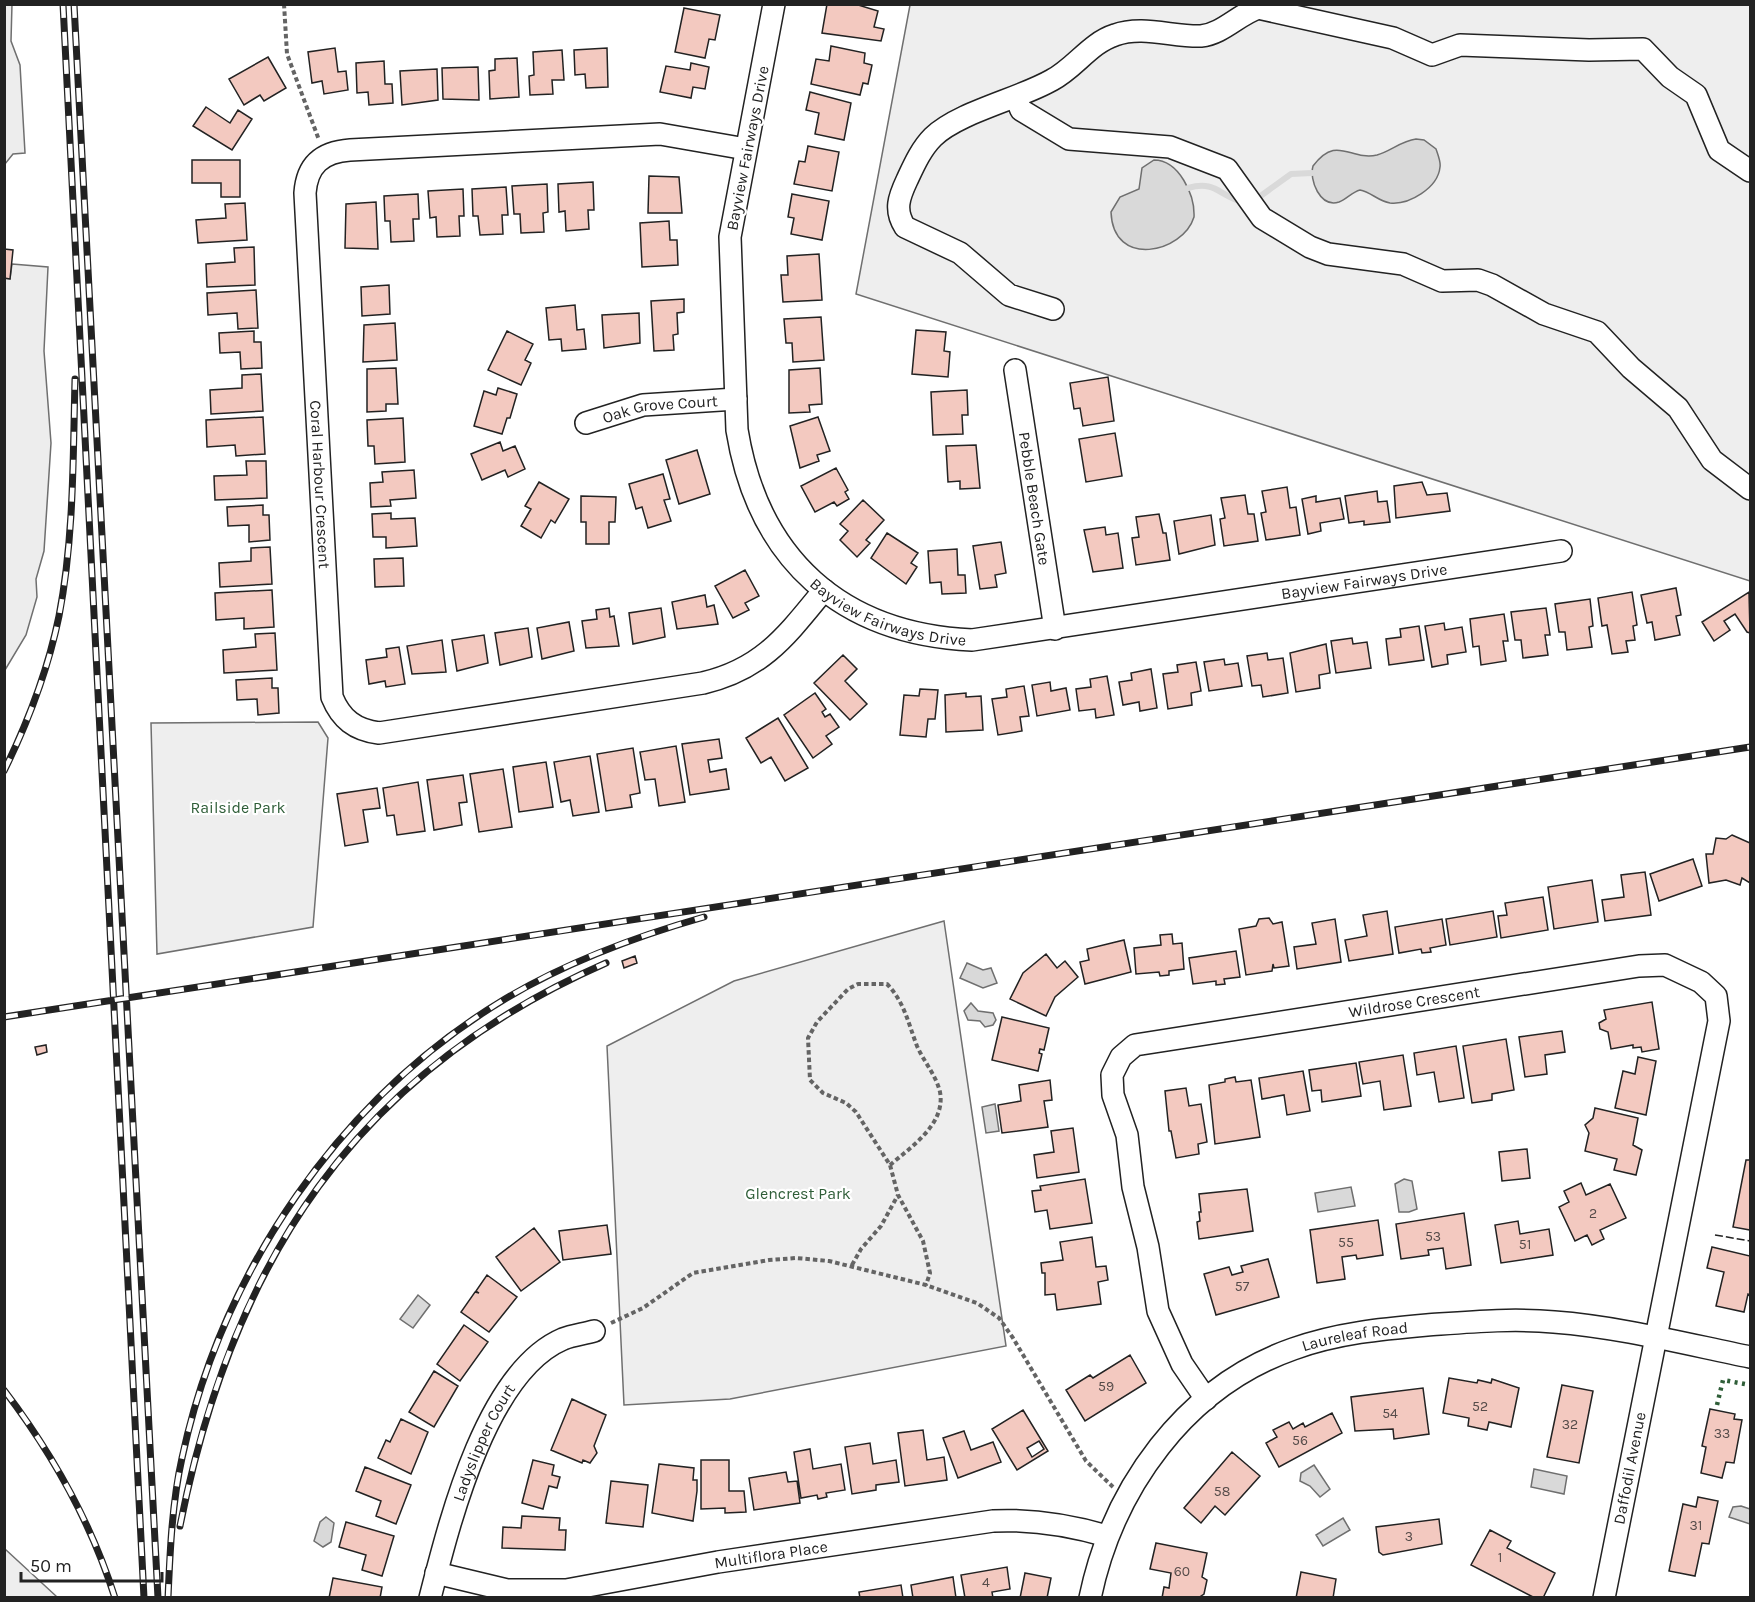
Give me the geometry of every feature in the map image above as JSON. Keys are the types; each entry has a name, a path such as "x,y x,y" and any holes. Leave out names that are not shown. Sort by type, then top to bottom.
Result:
{"street":[{"name":"Bayview Fairways Drive","path":"774,4 730,237 736,399 742,460 764,520 783,547 824,590 868,617 900,629 933,637 972,640 1561,551"},
{"path":"1053,309 1009,295 960,253 904,227 897,209 918,157 934,136 964,119 1053,80 1087,51 1116,34 1133,32 1203,36 1216,33 1246,12 1258,8 1393,38 1432,55 1460,45 1589,50 1643,49 1670,77 1696,95 1719,150 1750,171"},
{"path":"1016,98 1021,110 1069,139 1170,147 1227,169 1251,202 1274,227 1328,254 1402,264 1443,281 1478,280 1492,285 1544,314 1597,332 1631,368 1678,408 1712,460 1750,489"},
{"path":"325,155 350,150 660,134 746,149"},
{"name":"Coral Harbour Crescent","path":"325,155 308,173 305,193 330,686 336,707 348,723 369,732 390,732 717,680 737,672 769,653 824,590"},
{"name":"Pebble Beach Gate","path":"1015,370 1055,629"},
{"name":"Oak Grove Court","path":"586,423 643,405 736,399"},
{"name":"Wildrose Crescent","path":"1206,1400 1182,1364 1158,1311 1148,1247 1133,1187 1127,1135 1113,1095 1112,1075 1121,1057 1135,1045 1164,1039 1639,966 1665,965 1701,982 1716,996 1719,1020 1655,1338"},
{"name":"Laureleaf Road","path":"1090,1598 1107,1536 1124,1498 1169,1434 1206,1400 1263,1362 1293,1349 1340,1335 1374,1330 1460,1322 1533,1320 1597,1327 1750,1357"},
{"name":"Ladyslipper Court","path":"429,1598 454,1506 467,1471 507,1392 531,1361 563,1339 594,1331"},
{"name":"Daffodil Avenue","path":"1604,1598 1655,1338"},
{"name":"Multiflora Place","path":"436,1573 507,1590 566,1590 718,1562 993,1521 1020,1519 1107,1536"}],"path":[{"path":"284,4 287,54 325,155"},
{"path":"890,1165 932,1126 941,1108 939,1091 921,1054 907,1011 897,994 887,984 858,984 848,989 817,1022 808,1038 810,1080 823,1093 846,1103 856,1112 890,1165 898,1195 923,1241 930,1273 926,1285"},
{"path":"852,1265 861,1249 881,1226 898,1195"},
{"path":"594,1331 643,1308 693,1273 796,1258 852,1265 926,1285 977,1303 999,1318 1086,1461 1124,1498"}],"green space":[{"path":"910,5 1750,5 1750,581 856,294"},
{"name":"Railside Park","path":"318,722 328,738 313,927 157,954 151,723"},
{"name":"Glencrest Park","path":"944,921 1006,1346 730,1399 624,1405 607,1046 734,981"},
{"path":"5,1549 56,1596 56,1597 5,1597"}],"shaded area":[{"path":"12,4 11,41 20,65 25,153 13,154 5,164 4,5"},
{"path":"1416,139 1424,140 1436,149 1440,165 1434,182 1414,198 1390,203 1360,190 1342,201 1332,203 1326,201 1317,192 1312,172 1313,166 1329,152 1337,150 1367,156 1377,155"},
{"path":"1154,160 1171,166 1184,180 1192,199 1194,217 1177,239 1163,246 1149,249 1135,248 1123,242 1115,230 1111,212 1120,197 1139,189 1142,168"},
{"path":"12,264 48,267 44,351 51,443 44,551 36,579 37,597 26,635 5,670 4,278 10,279"},
{"path":"967,963 983,970 991,968 997,983 983,988 960,978"},
{"path":"971,1003 978,1011 993,1013 996,1020 993,1025 985,1027 980,1021 968,1020 964,1011"},
{"path":"995,1104 999,1131 986,1133 982,1107"},
{"path":"1404,1179 1412,1181 1417,1209 1399,1212 1395,1184"},
{"path":"1351,1187 1355,1206 1318,1212 1315,1193"},
{"path":"418,1295 430,1305 413,1328 400,1319"},
{"path":"1314,1465 1330,1489 1320,1497 1310,1486 1300,1481 1301,1473"},
{"path":"1534,1469 1567,1476 1564,1494 1531,1487"},
{"path":"1741,1506 1750,1509 1750,1524 1729,1517 1733,1507"},
{"path":"326,1517 334,1523 331,1542 323,1547 314,1541 320,1522"},
{"path":"1343,1518 1350,1530 1323,1546 1316,1535"}],"building":[{"path":"827,4 855,4 878,11 874,27 884,29 881,41 822,33"},
{"path":"684,8 720,15 715,40 709,39 705,58 675,52"},
{"path":"831,46 865,53 864,63 872,65 868,84 863,83 860,95 811,84 816,59 829,61"},
{"path":"335,48 338,72 346,71 348,90 324,94 322,81 312,83 308,52"},
{"path":"607,48 608,87 586,88 585,74 575,75 574,50"},
{"path":"562,50 564,80 552,80 553,94 530,95 529,76 534,75 533,52"},
{"path":"268,57 286,88 264,101 260,95 244,105 229,79"},
{"path":"517,58 519,97 490,99 489,71 495,70 495,59"},
{"path":"384,61 385,84 392,84 393,103 369,105 368,92 357,93 356,63"},
{"path":"691,63 709,67 705,89 693,87 691,98 660,92 666,66 690,70"},
{"path":"478,67 479,100 443,99 442,68"},
{"path":"437,69 438,100 402,105 400,71"},
{"path":"810,92 851,103 844,140 815,134 819,113 806,110"},
{"path":"206,107 230,123 238,110 252,119 232,150 193,126"},
{"path":"808,146 839,152 832,191 794,184 799,161 805,162"},
{"path":"192,160 240,160 240,197 221,197 221,183 192,183"},
{"path":"649,176 679,177 682,213 648,213"},
{"path":"593,182 594,210 588,210 589,229 566,231 565,211 559,212 558,184"},
{"path":"547,184 548,212 543,213 544,232 521,233 520,214 514,214 512,186"},
{"path":"506,187 508,215 502,215 503,234 480,235 478,216 473,216 472,189"},
{"path":"463,189 464,216 459,216 460,236 437,237 436,217 430,218 428,191"},
{"path":"418,194 419,219 413,219 414,241 391,242 390,221 385,221 384,196"},
{"path":"792,194 829,201 822,240 791,234 794,218 788,217"},
{"path":"376,202 378,249 345,248 346,204"},
{"path":"245,203 247,240 198,243 196,220 226,218 225,204"},
{"path":"669,221 670,240 677,240 678,265 642,267 640,223"},
{"path":"254,247 255,285 207,287 206,264 235,262 234,248"},
{"path":"4,249 13,250 10,279 4,278"},
{"path":"819,254 822,300 783,302 781,275 788,275 787,256"},
{"path":"389,285 390,314 362,316 361,287"},
{"path":"256,290 258,328 238,329 237,313 208,315 207,293"},
{"path":"684,299 684,312 677,313 678,334 673,335 674,350 654,351 651,301"},
{"path":"575,305 577,330 584,329 586,349 562,351 561,339 549,340 546,308"},
{"path":"639,313 640,343 604,348 602,315"},
{"path":"821,317 824,360 793,362 792,343 786,343 784,319"},
{"path":"395,323 397,360 363,362 364,325"},
{"path":"916,330 946,332 944,351 950,352 948,377 912,374"},
{"path":"254,331 254,342 261,342 262,368 241,369 240,352 220,353 219,333"},
{"path":"507,331 533,344 525,360 531,363 521,385 488,370"},
{"path":"396,368 398,404 386,404 386,411 367,412 367,369"},
{"path":"820,368 822,404 809,405 810,412 789,413 789,370"},
{"path":"261,374 263,411 211,414 210,390 242,388 242,375"},
{"path":"1108,377 1114,421 1083,426 1080,408 1074,409 1070,383"},
{"path":"498,388 517,394 510,418 507,418 502,434 474,426 484,391 496,395"},
{"path":"967,390 968,415 962,415 963,434 933,435 931,392"},
{"path":"263,417 265,454 236,456 235,445 207,447 206,420"},
{"path":"818,417 830,451 817,455 819,461 800,468 790,426"},
{"path":"403,418 405,462 375,464 374,446 368,446 367,420"},
{"path":"1115,433 1122,476 1086,482 1079,439"},
{"path":"500,442 503,451 515,446 525,469 508,477 505,470 482,480 471,454"},
{"path":"976,445 980,488 960,489 960,481 948,482 946,446"},
{"path":"697,450 710,494 679,504 666,460"},
{"path":"246,461 266,461 267,498 215,500 214,476 247,475"},
{"path":"836,468 848,490 845,492 849,499 837,506 834,502 815,512 801,486"},
{"path":"414,470 416,498 390,500 391,506 371,507 370,483 383,482 382,472"},
{"path":"663,474 670,499 664,500 671,521 648,528 642,507 636,509 629,484"},
{"path":"539,482 569,499 555,523 551,520 541,538 521,526 531,509 525,506"},
{"path":"1422,482 1427,495 1447,493 1450,511 1396,518 1394,486"},
{"path":"1287,487 1290,508 1296,507 1300,535 1266,540 1261,513 1266,512 1262,491"},
{"path":"1377,491 1378,502 1387,501 1390,522 1364,525 1364,521 1349,523 1345,496"},
{"path":"1245,495 1248,514 1254,514 1258,541 1224,546 1220,519 1225,518 1221,498"},
{"path":"581,496 616,497 615,522 609,522 609,544 586,544 586,522 581,522"},
{"path":"1316,496 1316,502 1340,498 1344,519 1320,523 1321,531 1308,534 1302,499"},
{"path":"863,500 884,520 866,540 870,543 857,557 840,540 848,531 840,524"},
{"path":"263,505 263,515 269,515 270,540 249,542 249,525 228,526 227,507"},
{"path":"391,513 391,519 415,518 417,546 386,548 386,537 373,537 372,514"},
{"path":"1159,514 1163,533 1166,533 1170,560 1136,565 1132,538 1139,537 1136,517"},
{"path":"1211,515 1215,545 1179,554 1174,521"},
{"path":"1105,527 1106,535 1118,533 1123,568 1093,572 1084,530"},
{"path":"887,533 918,553 911,563 917,567 906,584 871,558"},
{"path":"1001,542 1006,573 995,575 997,587 980,589 973,546"},
{"path":"270,547 272,584 220,587 219,563 251,561 251,548"},
{"path":"957,549 958,575 965,575 966,593 942,594 941,582 930,583 928,551"},
{"path":"403,558 404,586 375,587 374,559"},
{"path":"745,570 759,596 745,603 749,610 733,618 715,586"},
{"path":"1676,588 1681,615 1676,616 1680,635 1655,640 1652,622 1647,623 1641,595"},
{"path":"272,590 274,627 244,629 244,618 216,620 215,593"},
{"path":"1632,592 1637,625 1633,626 1635,640 1626,641 1628,652 1612,654 1607,625 1602,626 1598,598"},
{"path":"1749,592 1750,633 1735,614 1724,621 1730,630 1714,641 1702,622"},
{"path":"705,595 707,607 714,605 718,624 677,629 672,602"},
{"path":"1590,599 1593,626 1589,627 1592,647 1567,650 1565,632 1559,632 1555,604"},
{"path":"609,608 610,617 614,616 619,646 586,648 582,621 597,619 596,610"},
{"path":"661,608 665,637 633,644 629,613"},
{"path":"1546,608 1550,635 1545,635 1548,655 1523,658 1521,640 1515,640 1511,612"},
{"path":"1504,614 1508,641 1503,641 1506,661 1481,665 1479,646 1473,647 1470,619"},
{"path":"569,622 574,651 542,659 537,628"},
{"path":"1444,623 1445,630 1462,627 1466,652 1447,655 1448,664 1432,667 1425,626"},
{"path":"1419,626 1424,660 1389,665 1386,639 1401,637 1400,629"},
{"path":"528,628 532,657 500,665 495,633"},
{"path":"275,633 277,670 224,673 223,650 256,647 255,634"},
{"path":"484,635 488,663 457,671 452,640"},
{"path":"1352,638 1353,644 1367,642 1371,668 1336,673 1331,641"},
{"path":"442,640 446,672 412,674 407,646"},
{"path":"1326,644 1330,673 1319,675 1320,688 1296,692 1290,653"},
{"path":"399,647 405,684 386,687 385,681 369,684 366,660 387,657 386,649"},
{"path":"1267,653 1268,660 1283,658 1288,693 1263,697 1261,685 1252,686 1247,656"},
{"path":"843,655 857,669 845,681 867,704 850,720 814,683"},
{"path":"1224,659 1225,665 1238,663 1242,686 1209,691 1204,662"},
{"path":"1196,662 1201,691 1191,693 1192,705 1168,709 1163,674 1178,672 1177,665"},
{"path":"1151,669 1157,708 1140,711 1139,702 1123,705 1119,682 1132,680 1131,673"},
{"path":"1107,676 1114,715 1096,718 1095,709 1079,711 1076,689 1091,687 1090,679"},
{"path":"272,678 272,688 278,688 279,713 258,715 257,699 237,700 236,680"},
{"path":"1050,682 1051,691 1066,688 1070,710 1037,716 1032,685"},
{"path":"1024,686 1029,716 1020,717 1022,731 998,735 992,699 1007,697 1006,689"},
{"path":"920,689 938,690 935,719 928,719 926,737 900,735 904,695 919,696"},
{"path":"815,693 826,709 822,712 825,717 830,714 839,727 826,736 832,744 813,758 784,715"},
{"path":"966,693 966,697 981,696 983,730 946,732 945,695"},
{"path":"778,718 808,768 785,781 771,757 761,763 746,738"},
{"path":"719,739 722,758 708,760 710,772 726,769 729,789 690,795 682,744"},
{"path":"676,746 685,802 659,806 655,779 645,780 640,752"},
{"path":"633,748 640,793 630,795 632,807 606,811 597,754"},
{"path":"590,756 599,812 573,816 570,800 561,802 554,762"},
{"path":"546,762 553,807 519,812 513,767"},
{"path":"503,769 512,827 479,832 470,774"},
{"path":"463,775 467,802 459,803 462,825 434,830 427,780"},
{"path":"418,782 425,831 397,835 394,815 387,816 383,788"},
{"path":"377,788 380,808 363,810 368,842 345,846 337,794"},
{"path":"1732,835 1750,843 1750,883 1742,878 1740,885 1726,880 1709,883 1706,854 1713,854 1716,838 1726,839"},
{"path":"1693,859 1702,886 1659,901 1650,874"},
{"path":"1645,872 1651,915 1605,921 1602,900 1624,897 1621,875"},
{"path":"1592,880 1598,922 1554,929 1548,887"},
{"path":"1543,897 1548,930 1501,938 1498,916 1507,915 1505,903"},
{"path":"1387,911 1393,954 1349,961 1345,940 1367,936 1363,915"},
{"path":"1493,911 1497,937 1450,945 1446,919"},
{"path":"1269,918 1273,924 1282,922 1289,966 1274,968 1273,964 1272,971 1246,975 1239,929 1256,926 1259,919"},
{"path":"1335,919 1341,962 1297,969 1294,947 1316,944 1312,923"},
{"path":"1442,919 1446,945 1430,948 1431,952 1422,953 1421,949 1399,953 1395,927"},
{"path":"1172,934 1173,944 1182,943 1184,969 1169,971 1169,975 1160,976 1159,972 1136,974 1134,948 1161,945 1160,935"},
{"path":"1124,940 1131,972 1085,984 1080,962 1089,960 1087,949"},
{"path":"1236,951 1240,977 1224,979 1225,984 1216,985 1216,981 1193,984 1189,958"},
{"path":"1046,954 1057,968 1065,961 1078,977 1055,997 1046,1016 1010,999 1023,973"},
{"path":"635,956 637,963 624,968 622,961"},
{"path":"1652,1002 1659,1049 1642,1052 1641,1047 1633,1048 1633,1045 1611,1049 1608,1032 1600,1029 1599,1023 1606,1019 1604,1010"},
{"path":"1002,1017 1049,1028 1044,1050 1040,1049 1039,1053 1042,1054 1038,1071 992,1060"},
{"path":"1562,1031 1565,1052 1545,1055 1547,1074 1525,1077 1519,1037"},
{"path":"1506,1039 1514,1090 1492,1094 1492,1100 1472,1103 1463,1046"},
{"path":"46,1045 47,1052 37,1055 35,1047"},
{"path":"1456,1046 1464,1098 1439,1102 1434,1072 1417,1075 1414,1053"},
{"path":"1403,1055 1411,1106 1384,1110 1380,1081 1363,1084 1359,1062"},
{"path":"1638,1057 1656,1061 1646,1115 1615,1108 1623,1071 1635,1074"},
{"path":"1356,1063 1361,1096 1322,1102 1321,1090 1312,1091 1309,1070"},
{"path":"1303,1071 1310,1111 1287,1115 1284,1095 1262,1099 1259,1078"},
{"path":"1235,1077 1236,1082 1251,1080 1260,1137 1215,1144 1209,1085 1225,1082 1225,1079"},
{"path":"1050,1080 1052,1100 1044,1101 1048,1127 1002,1133 998,1105 1021,1101 1019,1085"},
{"path":"1186,1088 1189,1106 1201,1104 1207,1142 1198,1144 1199,1154 1176,1158 1171,1131 1169,1131 1165,1091"},
{"path":"1595,1108 1638,1118 1633,1145 1642,1150 1636,1175 1614,1170 1617,1159 1585,1151 1589,1133 1585,1125 1593,1118"},
{"path":"1073,1128 1079,1172 1037,1178 1034,1155 1054,1152 1051,1131"},
{"path":"1527,1149 1530,1178 1502,1181 1499,1152"},
{"path":"1746,1160 1750,1160 1750,1230 1733,1227"},
{"path":"1085,1179 1092,1223 1050,1229 1047,1210 1035,1212 1032,1191 1041,1190 1040,1186"},
{"path":"1581,1183 1586,1195 1610,1184 1626,1218 1600,1230 1604,1239 1592,1245 1587,1235 1575,1241 1559,1207 1569,1202 1564,1191"},
{"path":"1247,1189 1253,1231 1199,1239 1197,1222 1200,1221 1199,1212 1201,1212 1199,1194"},
{"path":"1464,1213 1471,1265 1446,1269 1443,1248 1428,1250 1429,1255 1401,1259 1396,1224"},
{"path":"1378,1220 1383,1255 1357,1259 1356,1255 1342,1257 1345,1279 1317,1283 1310,1230"},
{"path":"1518,1221 1520,1234 1549,1229 1553,1255 1501,1263 1495,1225"},
{"path":"607,1225 611,1254 563,1260 559,1231"},
{"path":"534,1228 560,1262 521,1291 496,1257"},
{"path":"1092,1237 1096,1267 1106,1266 1108,1280 1098,1282 1101,1304 1057,1310 1055,1294 1045,1295 1045,1273 1042,1273 1041,1263 1063,1260 1060,1242"},
{"path":"1712,1247 1750,1256 1750,1295 1748,1294 1744,1312 1716,1306 1724,1272 1707,1268"},
{"path":"1268,1259 1279,1297 1216,1315 1204,1274 1229,1267 1232,1275 1243,1272 1241,1266"},
{"path":"487,1275 517,1297 489,1332 461,1312 475,1292 479,1293 476,1291"},
{"path":"464,1325 488,1342 460,1381 437,1364"},
{"path":"1130,1355 1146,1383 1085,1421 1066,1390 1090,1375 1093,1378"},
{"path":"434,1371 458,1386 434,1427 409,1412"},
{"path":"1449,1378 1477,1383 1478,1380 1491,1383 1492,1379 1519,1388 1511,1427 1489,1422 1487,1430 1468,1426 1469,1418 1443,1413"},
{"path":"1562,1385 1593,1391 1579,1463 1547,1457"},
{"path":"1423,1388 1429,1434 1394,1439 1393,1429 1355,1431 1351,1397"},
{"path":"572,1399 606,1415 594,1446 597,1453 590,1463 583,1460 582,1463 551,1450"},
{"path":"1710,1409 1735,1414 1734,1419 1742,1420 1734,1463 1726,1462 1722,1478 1701,1473 1706,1447 1702,1446"},
{"path":"1023,1410 1048,1451 1017,1470 992,1429","holes":["1039,1441 1044,1449 1032,1457 1027,1448"]},
{"path":"1332,1413 1342,1433 1279,1467 1266,1443 1277,1437 1273,1430 1289,1422 1293,1429 1303,1423 1305,1427"},
{"path":"401,1419 428,1432 411,1474 378,1458 386,1440 390,1442"},
{"path":"923,1430 927,1460 944,1457 947,1480 905,1486 898,1433"},
{"path":"964,1431 971,1450 993,1442 1001,1462 958,1478 943,1438"},
{"path":"870,1443 873,1464 896,1460 899,1482 876,1485 876,1490 852,1494 845,1447"},
{"path":"810,1449 813,1469 841,1464 845,1490 826,1493 827,1497 818,1499 817,1495 801,1498 794,1452"},
{"path":"1232,1452 1260,1476 1225,1515 1215,1506 1201,1523 1184,1508"},
{"path":"533,1460 554,1465 552,1475 560,1477 557,1488 549,1486 543,1509 522,1503"},
{"path":"701,1460 729,1460 729,1491 744,1491 746,1512 725,1513 725,1508 701,1509"},
{"path":"659,1464 694,1468 693,1480 697,1480 697,1491 693,1521 652,1513"},
{"path":"365,1467 411,1485 396,1524 376,1516 381,1501 356,1491"},
{"path":"786,1472 788,1482 797,1481 800,1503 754,1510 749,1478"},
{"path":"611,1481 648,1485 643,1527 606,1523"},
{"path":"1698,1497 1718,1501 1709,1544 1702,1543 1695,1576 1669,1571 1683,1504 1696,1507"},
{"path":"522,1516 560,1518 559,1530 566,1530 565,1550 502,1548 503,1527 521,1528"},
{"path":"1439,1519 1442,1544 1383,1555 1379,1552 1376,1527"},
{"path":"346,1522 394,1536 382,1576 362,1570 366,1555 339,1547"},
{"path":"1490,1530 1511,1541 1507,1548 1555,1573 1543,1598 1535,1598 1471,1565"},
{"path":"1156,1543 1207,1553 1202,1577 1207,1580 1204,1594 1198,1598 1162,1598 1164,1587 1169,1588 1171,1573 1150,1569"},
{"path":"1007,1567 1010,1589 992,1592 993,1598 965,1598 961,1575"},
{"path":"1301,1572 1336,1579 1333,1598 1296,1598"},
{"path":"1025,1573 1051,1578 1047,1598 1020,1598"},
{"path":"953,1577 956,1598 913,1598 911,1585"},
{"path":"333,1578 382,1587 380,1598 329,1598"},
{"path":"901,1585 903,1598 860,1598 859,1592"}],"waterway":[{"path":"1255,200 1291,174 1312,173"},
{"path":"1188,188 1211,187 1243,202"}],"railway":[{"path":"63,4 144,1598"},
{"path":"74,4 158,1598"},
{"path":"4,771 36,695 59,616 70,528 75,379"},
{"path":"4,1017 1750,747"},
{"path":"168,1598 176,1492 182,1458 201,1389 226,1321 258,1257 297,1196 341,1138 391,1086 445,1039 505,999 577,962 652,933 704,917"},
{"path":"180,1526 203,1431 233,1342 271,1261 318,1187 375,1120 441,1060 518,1008 606,963"},
{"path":"4,1390 54,1463 82,1515 115,1598"}],"hedge":[{"path":"1717,1405 1723,1380 1750,1385"}],"fence":[{"path":"1715,1235 1750,1241"}]}
